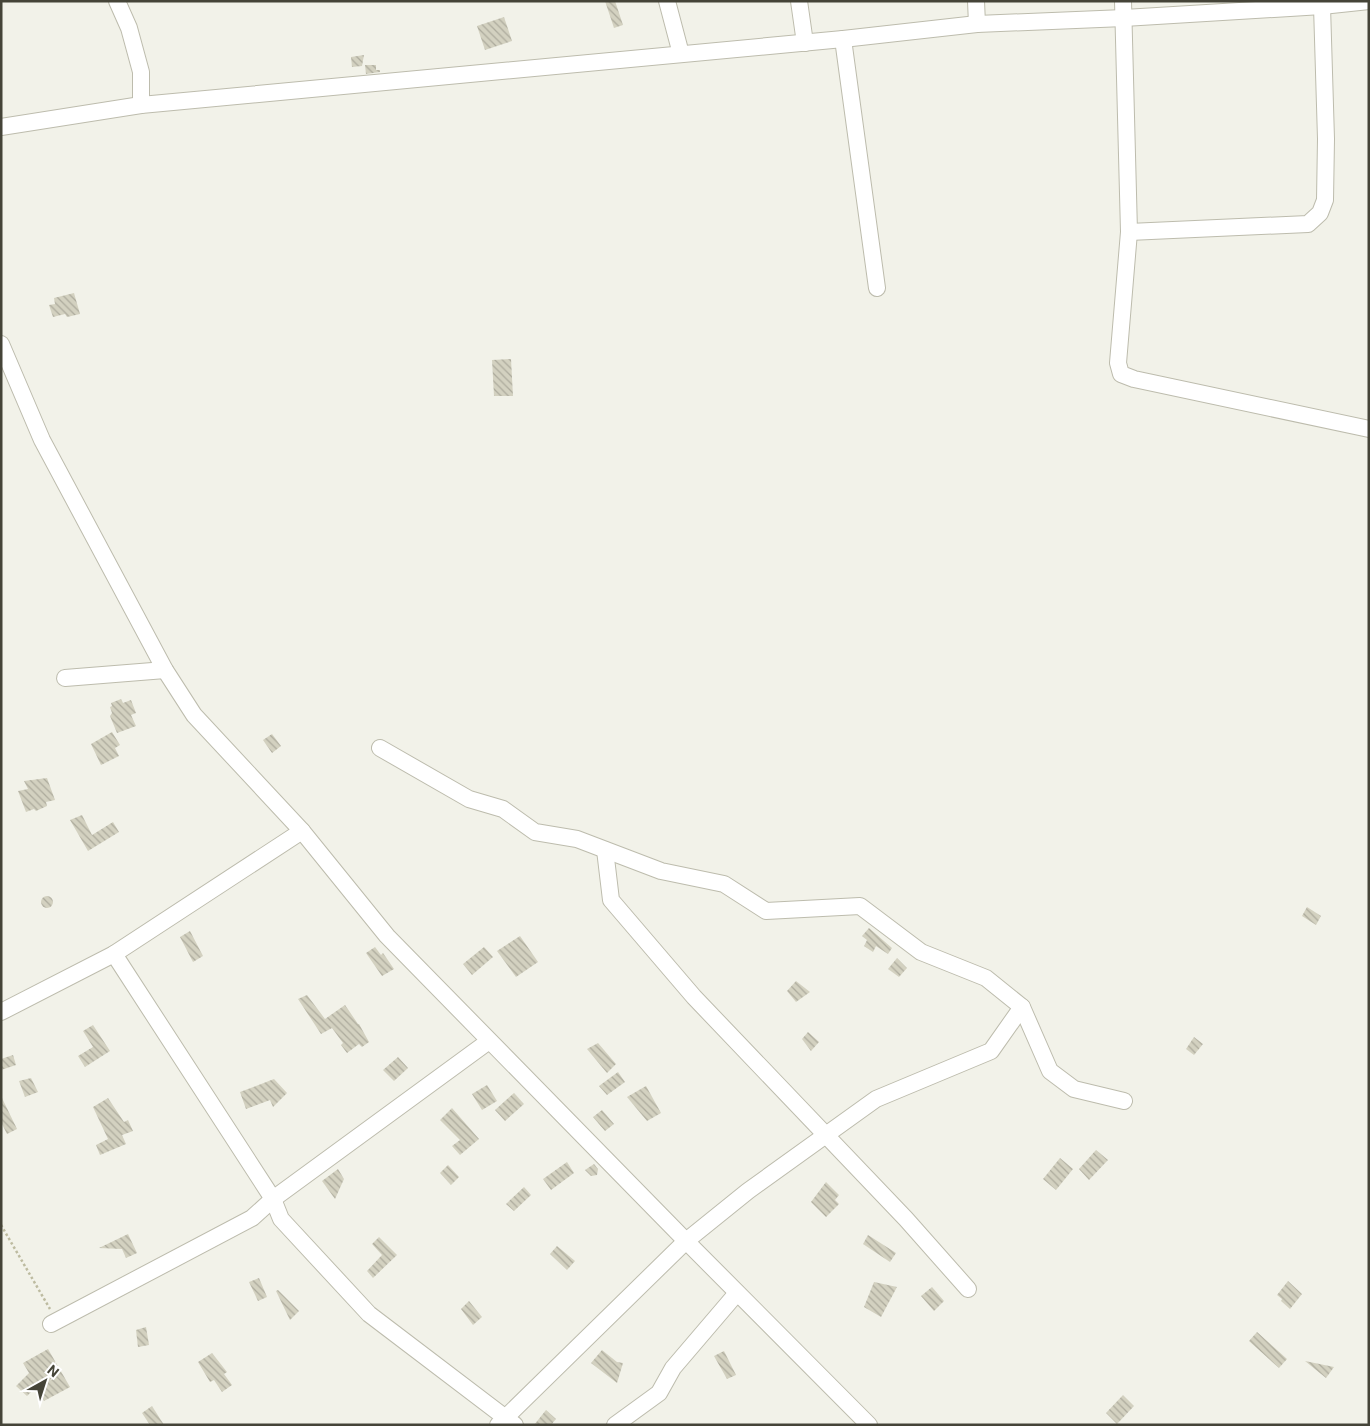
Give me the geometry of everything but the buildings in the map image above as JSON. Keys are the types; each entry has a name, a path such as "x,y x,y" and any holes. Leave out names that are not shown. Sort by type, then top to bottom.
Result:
{"street":[{"path":"117,1 129,28 141,72 141,105"},
{"path":"667,1 681,54"},
{"path":"799,1 806,43"},
{"path":"976,1 977,24"},
{"path":"1123,1 1130,232 1118,362 1122,374 1134,379 1369,429"},
{"path":"1,127 141,105 806,43 977,24 1124,18 1322,6 1369,1"},
{"path":"1130,232 1308,224 1320,213 1325,200 1326,182 1322,6"},
{"path":"843,39 877,288"},
{"path":"1,344 42,440 165,670 194,715 302,831 387,936 488,1041 870,1425"},
{"path":"65,678 165,670"},
{"path":"380,748 469,799 503,809 535,832 577,839 661,871 724,884 766,912 860,906 921,952 986,978 1022,1007 1050,1070 1074,1089 1124,1101"},
{"path":"1,1012 114,954 302,831"},
{"path":"605,850 612,900 694,997 906,1219 968,1289"},
{"path":"114,954 273,1199 280,1219 368,1314 506,1422 686,1241 748,1191 876,1099 991,1051 1022,1007"},
{"path":"54,1322 252,1218 273,1199 488,1041"},
{"path":"615,1425 659,1393 673,1368 738,1293"}],"path":[{"path":"1,1225 54,1322"}]}
